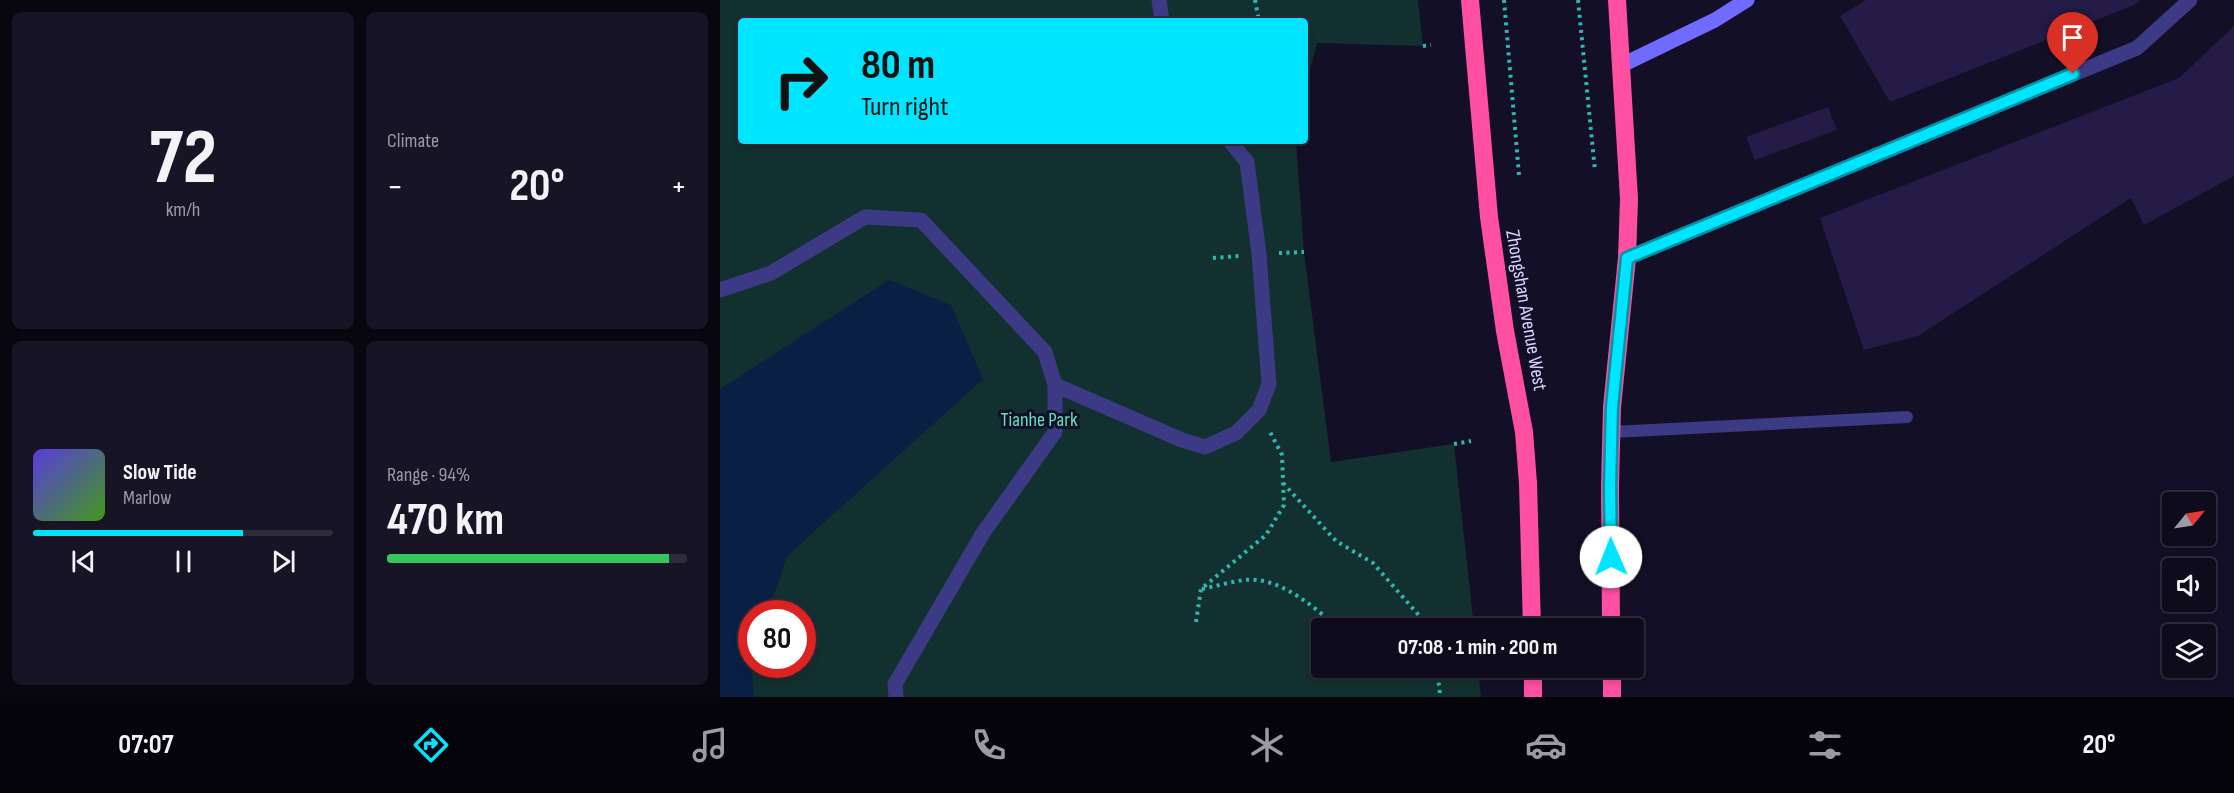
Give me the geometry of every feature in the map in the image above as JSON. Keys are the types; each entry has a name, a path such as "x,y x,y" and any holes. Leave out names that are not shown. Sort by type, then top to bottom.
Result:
{"highway":[{"name":"Zhongshan Avenue West","path":"1470,0 1489,217 1505,331 1524,432 1528,483 1532,618"},
{"path":"1611,618 1612,432 1627,258 1629,199 1617,0"},
{"path":"1533,678 1533,697"},
{"path":"1612,678 1612,697"}],"street":[{"path":"1159,0 1162,18"},
{"path":"1620,66 1715,20 1747,0"},
{"path":"1627,258 2137,48 2190,0"},
{"path":"1055,385 1182,441 1205,447 1236,433 1259,410 1269,384 1259,254 1247,162 1232,144"},
{"path":"720,290 771,273 865,217 921,220 1045,352 1055,385 1055,432 983,533 895,684 896,697"}],"lane":[{"path":"1612,432 1907,417"}],"path":[{"path":"1255,0 1258,18"},
{"path":"1504,0 1520,176"},
{"path":"1578,0 1595,171"},
{"path":"1423,46 1431,45"},
{"path":"1196,622 1201,589 1266,535 1284,505 1282,455 1259,410"},
{"path":"1454,444 1471,441"},
{"path":"1283,483 1336,541 1373,562 1421,618"},
{"path":"1201,589 1246,580 1278,585 1326,618"},
{"path":"1438,678 1439,697"}],"green space":[{"name":"Tianhe Park","path":"720,0 1418,0 1423,46 1317,43 1308,78 1308,18 738,18 738,144 1296,144 1304,252 1331,462 1454,444 1473,618 1311,618 1311,678 1479,678 1481,697 720,697"}],"water":[{"path":"889,280 951,305 983,379 787,556 772,600 738,600 738,678 752,678 754,697 720,697 720,389"}],"building":[{"path":"1866,0 2140,0 2134,5 1890,102 1840,16"},
{"path":"2234,26 2234,176 2144,225 2131,198 1918,336 1864,350 1820,218 2179,78"},
{"path":"1828,107 1837,130 1755,160 1746,137"}],"route":[{"path":"1611,557 1612,407 1627,258 2073,74"}]}
